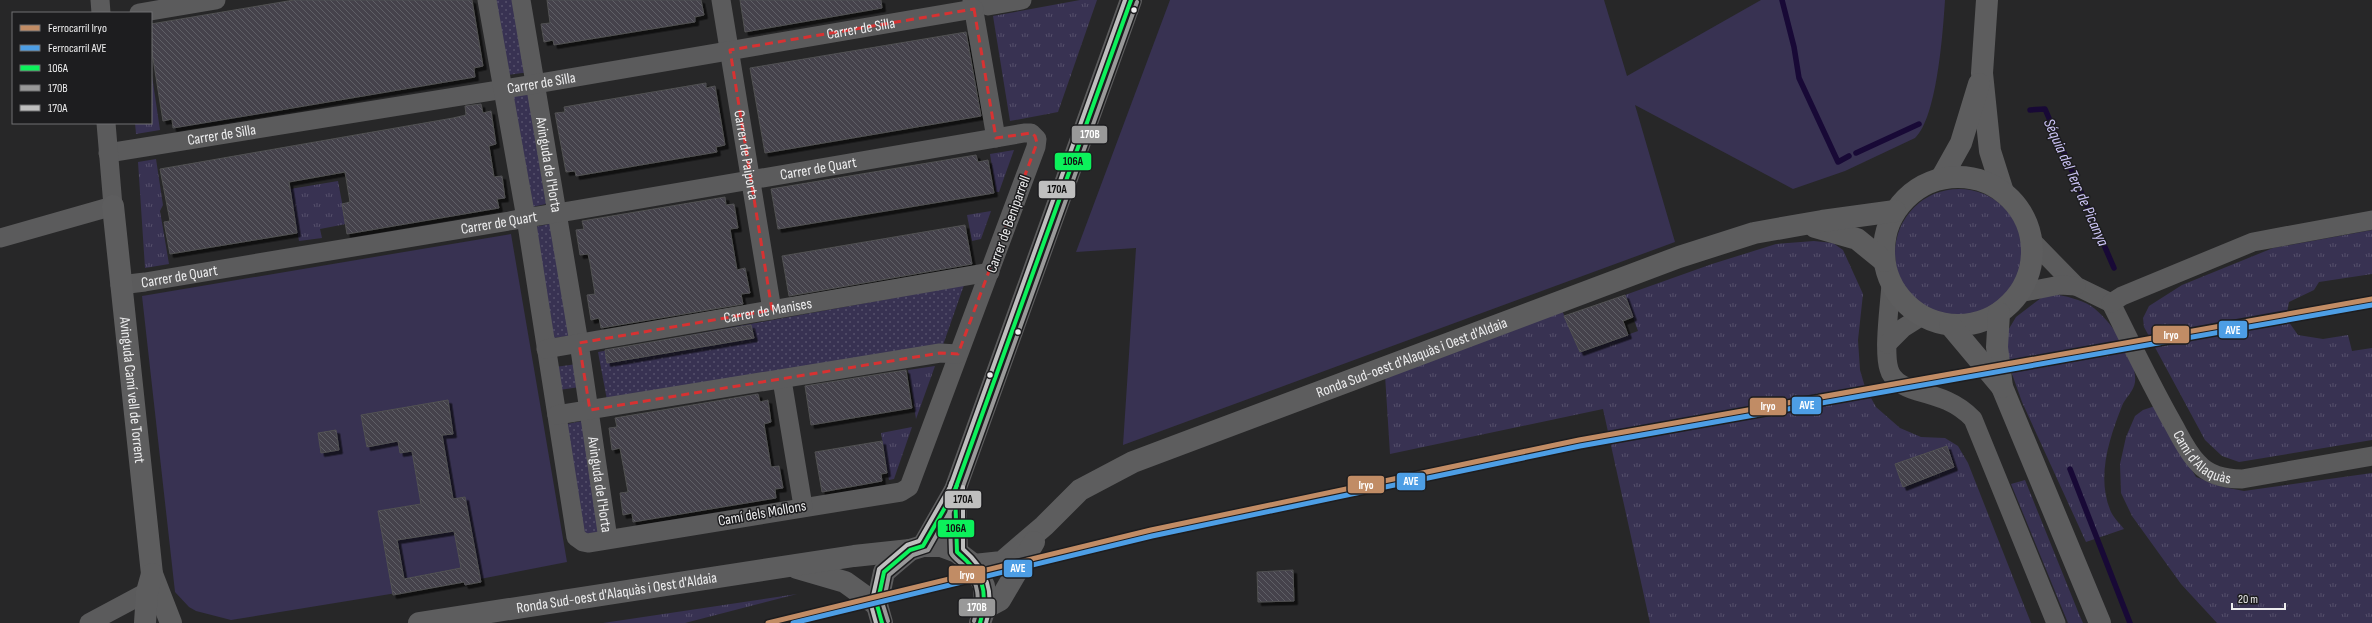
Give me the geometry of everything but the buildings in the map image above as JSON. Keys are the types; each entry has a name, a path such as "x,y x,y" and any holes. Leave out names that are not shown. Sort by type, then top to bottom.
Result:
{"main road":[{"path":"879,614 884,572 916,548 955,490 1131,0"},
{"path":"1987,0 1982,73 1990,151 2002,192"},
{"path":"1942,177 1975,179 2002,192 2022,214 2032,241 2030,269 2019,293 1999,313 1976,323 1950,325 1922,316 1904,302 1891,283 1884,261 1885,235 1895,211 1908,196 1942,177 1962,143 1982,73"},
{"name":"Avinguda Camí vell de Torrent","path":"113,206 150,583 145,623"},
{"name":"Ronda Sud-oest d'Alaquàs i Oest d'Aldaia","path":"974,566 1002,562 1044,526 1080,490 1133,462 1679,257 1754,233 1895,211"},
{"name":"Ronda Sud-oest d'Alaquàs i Oest d'Aldaia","path":"1797,226 1821,227 1848,234 1870,247 1884,261"},
{"path":"1999,313 1997,347 2002,387 2100,623"},
{"path":"1950,325 2002,387"},
{"path":"955,490 957,552 974,566 984,586 982,616"},
{"name":"Ronda Sud-oest d'Alaquàs i Oest d'Aldaia","path":"982,616 1000,600 1044,526"},
{"name":"Ronda Sud-oest d'Alaquàs i Oest d'Aldaia","path":"419,623 916,548 941,546 957,552"},
{"name":"Ronda Sud-oest d'Alaquàs i Oest d'Aldaia","path":"792,566 844,582 879,614"},
{"name":"Avinguda Camí vell de Torrent","path":"150,583 170,623"}],"street":[{"path":"100,0 101,12"},
{"path":"145,12 216,0"},
{"name":"Avinguda de l'Horta","path":"487,0 526,218 574,534 583,542 588,543 608,540 590,410 521,0"},
{"name":"Carrer de Paiporta","path":"721,0 772,310"},
{"name":"Carrer de Silla","path":"108,153 535,84 978,5 1022,0"},
{"path":"978,5 996,138"},
{"path":"0,238 113,206 106,124"},
{"name":"Carrer de Beniparrell","path":"912,482 1037,143 1036,136 1031,134 996,138"},
{"name":"Carrer de Quart","path":"120,286 751,181 996,138"},
{"path":"2032,241 2076,286 2111,303 2122,296 2253,242 2372,220"},
{"name":"Carrer de Manises","path":"546,349 990,272"},
{"path":"1891,283 1887,344 1889,369 1894,378 1908,388 1946,399 1964,409 1973,419 2056,623"},
{"path":"2019,293 2060,285 2076,286"},
{"name":"Camí d'Alaquàs","path":"2111,303 2153,389 2188,450 2198,464 2212,474 2227,479 2242,479 2372,456"},
{"path":"1887,344 1903,328 1922,316"},
{"path":"556,415 951,352 958,354"},
{"path":"782,380 803,506"},
{"name":"Camí dels Mollons","path":"608,540 803,506 901,492 909,487 912,482"},
{"path":"89,623 150,583"}],"highlighted area":[{"path":"974,9 996,138 1031,133 1035,136 1037,143 958,354 940,353 590,410 579,343 772,310 730,50"}],"green space":[{"path":"494,0 515,0 524,73 508,75"},
{"path":"1080,0 1097,0 1058,112 1010,121 993,16"},
{"path":"1170,0 1604,0 1627,76 1761,0 1945,0 1943,32 1934,94 1923,128 1915,138 1845,171 1793,189 1635,105 1675,242 1123,445 1136,248 1076,252"},
{"path":"152,76 160,130 136,134 135,124 152,124"},
{"path":"528,93 546,204 532,207 512,96"},
{"path":"1014,150 999,192 996,192 990,154"},
{"path":"156,159 163,205 160,211 169,264 145,268 138,162"},
{"path":"338,181 346,224 320,229 322,238 299,241 290,189"},
{"path":"1965,189 1989,196 2000,203 2009,212 2018,228 2022,240 2022,266 2016,283 2009,294 2000,303 1989,310 1972,316 1953,317 1929,310 1918,303 1909,294 1902,283 1896,266 1895,247 1902,223 1909,212 1918,203 1929,196 1946,190"},
{"path":"991,211 981,239 972,241 967,215"},
{"path":"549,224 552,225 570,331 568,336 554,338 535,227"},
{"path":"2372,230 2372,274 2319,282 2314,290 2289,302 2286,318 2298,335 2323,339 2348,335 2352,351 2372,348 2372,440 2239,462 2222,456 2205,440 2144,327 2143,318 2149,306 2182,285 2273,248"},
{"path":"511,234 567,562 480,579 481,582 465,585 464,582 231,620 196,611 189,607 175,592 142,296"},
{"path":"1814,241 1833,243 1843,250 1863,294 1858,340 1860,370 1865,387 1876,407 1900,428 1921,437 1945,438 1958,446 1968,463 2031,623 1650,623 1603,409 1390,454 1385,375 1561,308 1580,352 1638,331 1625,295 1712,264 1776,244"},
{"path":"964,285 943,345 607,400 598,352"},
{"path":"2053,294 2082,301 2098,312 2121,340 2132,362 2135,373 2134,385 2122,406 2113,432 2104,472 2107,499 2111,512 2124,529 2086,542 2022,402 2006,357 2007,332 2016,317 2041,298"},
{"path":"577,364 580,387 559,390 555,367"},
{"path":"935,366 916,419 908,370"},
{"path":"2155,406 2196,477 2223,487 2244,491 2372,473 2372,623 2217,623 2181,584 2132,516 2121,493 2120,464 2126,437 2135,416 2143,410"},
{"path":"582,421 603,532 584,534 567,424"},
{"path":"912,427 894,479 889,480 881,433"},
{"path":"2025,480 2083,623 2068,623 2011,484"},
{"path":"797,594 685,623 603,623"}],"waterway":[{"path":"1782,0 1794,47 1799,78 1838,162 1849,156"},
{"name":"Séquia del Terç de Picanya","path":"2030,110 2045,109 2114,268"},
{"name":"Séquia del Terç de Picanya","path":"1856,153 1919,124"},
{"name":"Séquia del Terç de Picanya","path":"2070,469 2130,623"}],"rail line":[{"name":"Iryo","path":"768,623 1151,530 1579,440 2372,299"},
{"name":"AVE","path":"793,623 1152,536 1580,446 2372,305"}],"transit line":[{"name":"170A","path":"876,623 871,605 879,569 907,545 919,541 950,487 1125,0"},
{"name":"106A","path":"882,623 877,605 884,572 910,550 923,546 955,490 1131,0"},
{"name":"170B","path":"888,621 883,605 889,575 913,555 928,550 961,492 1137,2"},
{"name":"170B","path":"951,483 949,490 951,553 953,557 969,572 976,585 978,599 974,621"},
{"name":"106A","path":"957,485 955,490 957,552 973,568 982,583 984,601 980,623"},
{"name":"170A","path":"963,487 963,549 978,565 987,582 990,601 986,623"}]}
